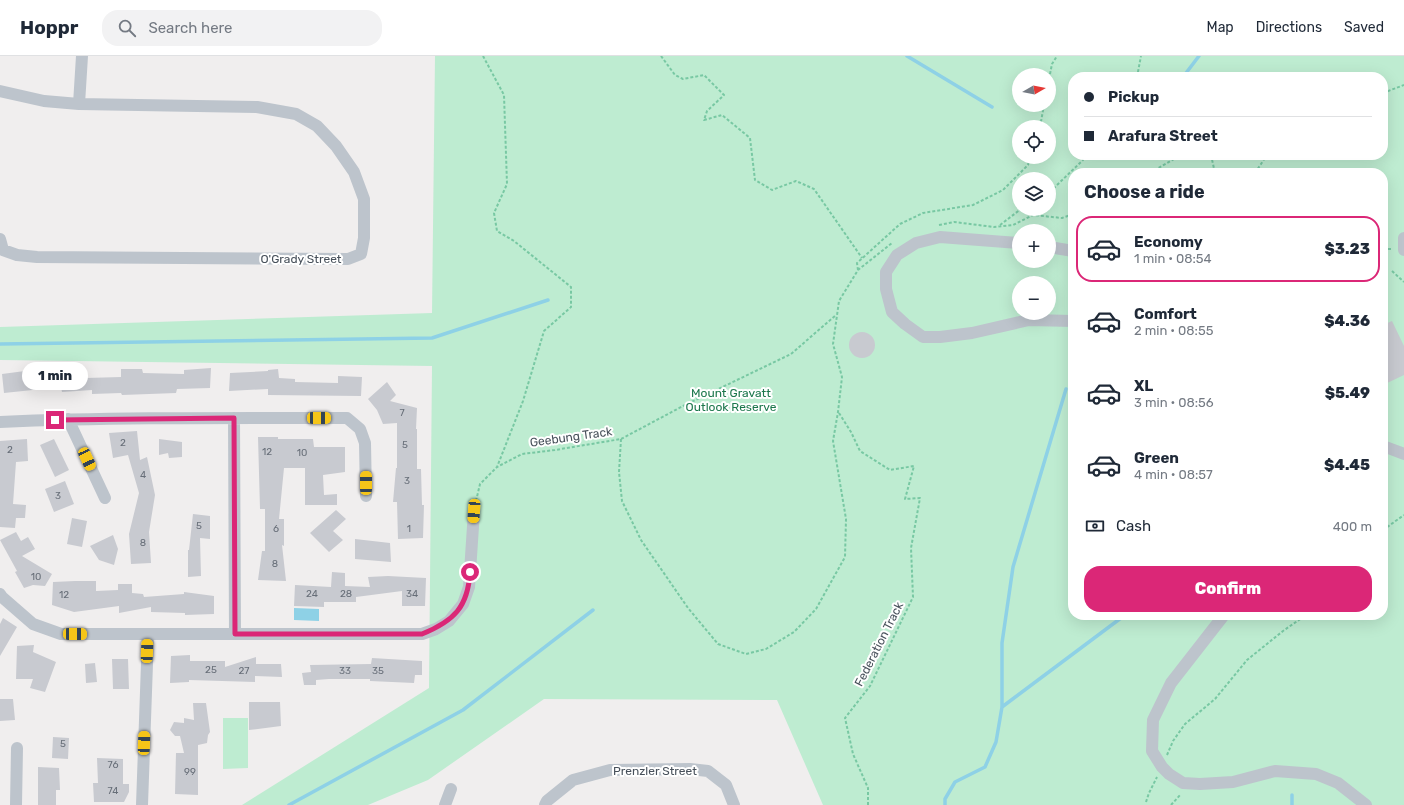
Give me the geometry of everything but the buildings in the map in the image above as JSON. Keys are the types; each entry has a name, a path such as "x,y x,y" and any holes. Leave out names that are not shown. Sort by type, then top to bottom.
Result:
{"street":[{"path":"79,104 82,56"},
{"name":"O'Grady Street","path":"0,91 44,101 79,104 257,107 296,114 317,126 336,146 354,172 364,199 364,238 361,254 348,259 37,257 17,255 3,250 0,239"},
{"path":"1012,242 940,237 916,243 897,255 886,272 886,289 892,312 923,337 940,337 972,333 1029,320 1068,321"},
{"path":"1404,238 1404,250"},
{"path":"1056,248 1068,250"},
{"path":"234,418 235,634"},
{"path":"0,422 68,419 347,418 360,429 365,443 366,496"},
{"path":"68,419 105,498"},
{"path":"1388,448 1404,454"},
{"path":"0,594 33,624 60,634 422,634 436,629 449,621 463,604 469,587 474,511"},
{"path":"1220,620 1171,683 1153,720 1152,750 1162,768 1183,783 1200,784 1233,782 1275,772 1316,774 1338,783 1366,805"},
{"path":"142,805 148,635"},
{"path":"16,805 17,748"},
{"name":"Prenzler Street","path":"545,805 547,801 573,780 610,770 690,769 708,771 726,785 734,805"},
{"path":"445,805 451,790"}],"path":[{"path":"483,56 504,95 507,184 494,213 497,231 514,241 571,287 571,307 544,331 523,401 497,467"},
{"path":"661,56 675,75 683,79 704,75 724,95 707,111 704,120 722,115 750,138 755,180 772,190 796,181 814,189 862,258"},
{"path":"1051,68 1057,56"},
{"path":"1138,72 1140,56"},
{"path":"1388,91 1404,85"},
{"path":"1075,168 1083,160"},
{"path":"1159,168 1172,160"},
{"path":"858,270 857,264 862,258 900,224 923,213 973,205 1003,190 1028,164"},
{"path":"1056,187 1068,175"},
{"path":"1012,216 999,226 1013,225 1031,216"},
{"path":"1043,216 1062,218 1068,216"},
{"path":"1392,271 1404,282"},
{"name":"Geebung Track","path":"474,511 480,484 497,467 522,454 621,439 683,406 791,354 837,314 833,344 842,376 838,412"},
{"path":"621,439 619,472 622,502 641,540 688,608 718,644 746,654 766,649 794,632 816,609 845,557 846,519 833,441 838,412"},
{"name":"Federation Track","path":"838,412 851,432 860,451 890,470 914,466 905,499 920,498 911,548 913,597 870,686 845,718 853,754 868,788 868,805"},
{"path":"1388,526 1404,515"},
{"path":"1146,802 1162,768 1172,741 1184,724 1215,699 1247,660 1299,620"}],"green space":[{"name":"Mount Gravatt Outlook Reserve","path":"435,56 1404,56 1404,805 823,805 777,700 544,699 428,780 368,805 242,805 429,688 432,366 0,360 0,327 432,313"},
{"path":"223,718 248,718 248,768 223,769"}],"water":[{"path":"294,608 319,609 319,621 294,620"}],"waterway":[{"path":"907,56 992,107"},
{"path":"1187,72 1199,56"},
{"path":"0,344 432,338 548,300"},
{"path":"945,805 945,799 955,782 985,767 996,742 1002,707 1002,643 1013,567 1066,389"},
{"path":"289,805 463,710 593,610"},
{"path":"1002,707 1118,620"},
{"path":"1292,795 1292,805"}],"route":[{"path":"55,420 234,418 235,634 422,634 436,629 449,621 463,604 469,587 470,572"}]}
